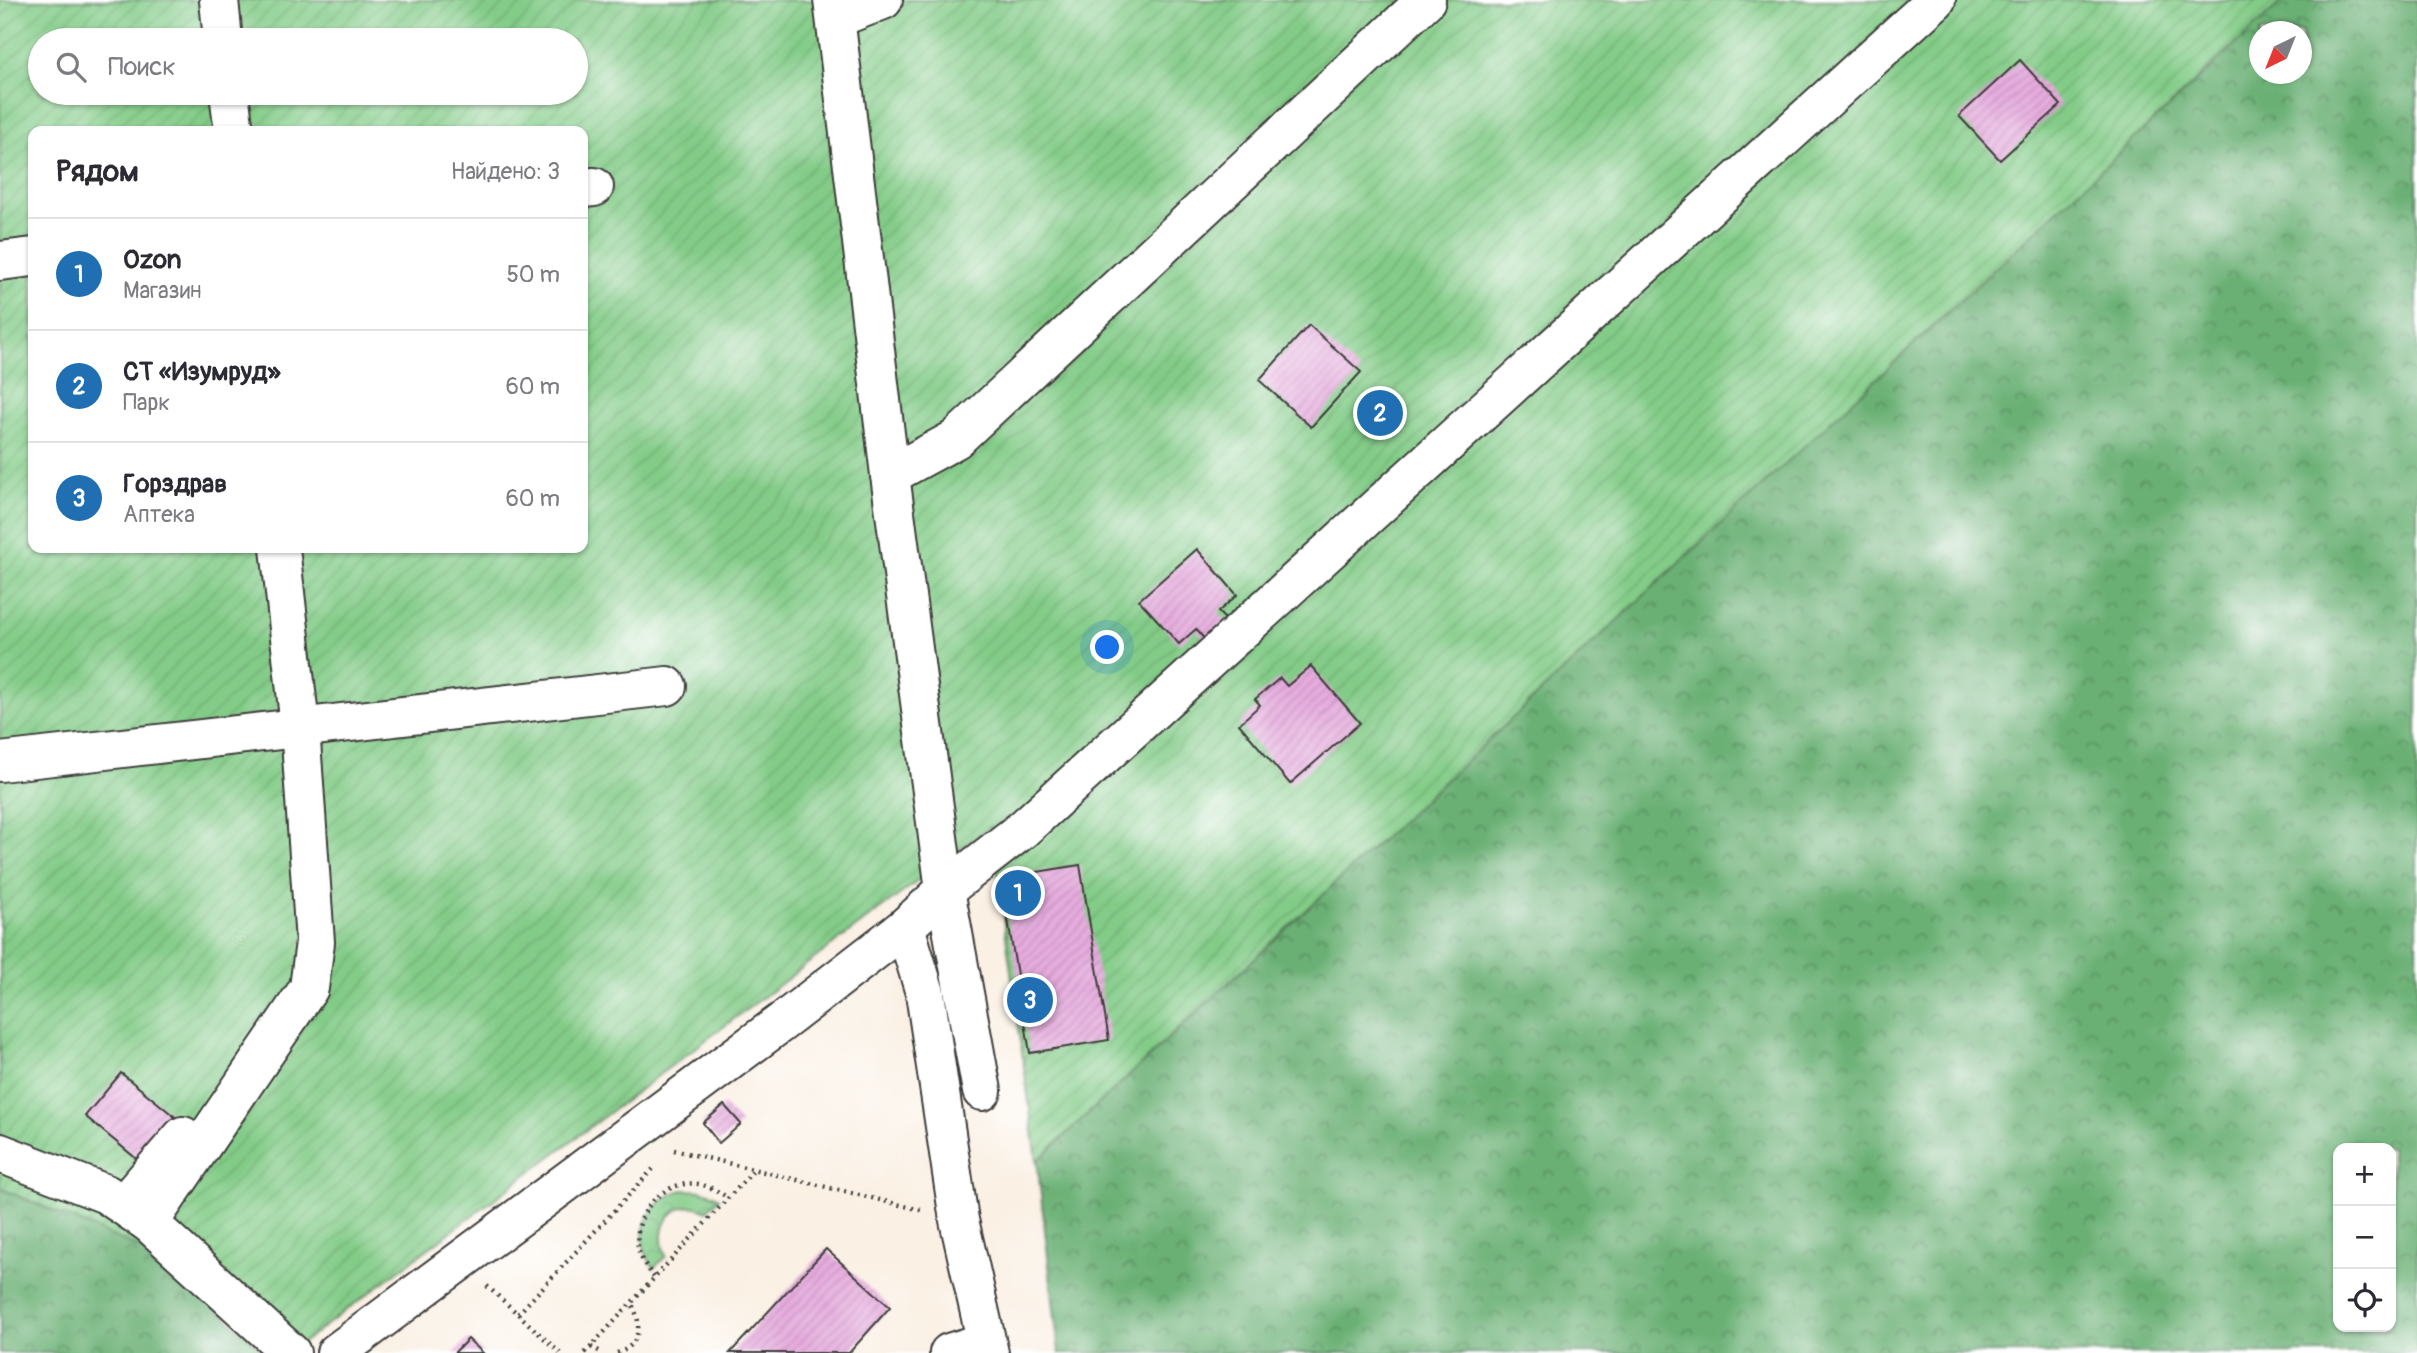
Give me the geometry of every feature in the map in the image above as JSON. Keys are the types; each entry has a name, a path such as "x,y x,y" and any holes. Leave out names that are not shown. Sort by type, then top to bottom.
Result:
{"street":[{"path":"219,0 222,28"},
{"path":"883,0 835,9 890,475 945,890 982,1091"},
{"path":"890,475 956,439 1426,0"},
{"path":"336,1353 905,927 945,890 1033,820 1936,0"},
{"path":"231,105 233,126"},
{"path":"0,261 28,258"},
{"path":"136,1214 309,988 315,942 300,727 281,553"},
{"path":"0,762 667,686"},
{"path":"905,927 925,993 959,1220 987,1347 949,1353"},
{"path":"0,1153 106,1194 136,1214 291,1353"}],"path":[{"path":"671,1149 959,1220"},
{"path":"518,1314 653,1168"},
{"path":"585,1353 754,1170"},
{"path":"654,1277 639,1254 637,1240 644,1213 652,1201 665,1190 689,1184 714,1189 728,1198"},
{"path":"460,1261 560,1353"},
{"path":"617,1353 632,1345 638,1335 640,1324 631,1303"},
{"path":"591,1347 603,1353"}],"green space":[{"path":"0,0 2283,0 2260,21 2249,21 2249,32 1037,1161 991,826 289,1353 159,1256 0,1188"},
{"path":"2283,0 2417,0 2417,1353 1059,1353 1037,1161 2249,32 2249,84 2312,84 2312,21 2260,21"},
{"path":"0,1188 159,1256 266,1353 0,1353"},
{"path":"682,1190 697,1190 719,1198 707,1211 686,1207 670,1216 662,1234 666,1256 654,1268 644,1244 646,1222 659,1203"}],"building":[{"path":"2020,60 2061,105 2000,160 1959,116"},
{"path":"1309,325 1361,372 1311,427 1259,380"},
{"path":"1197,549 1237,595 1218,612 1227,621 1205,640 1196,629 1179,644 1139,600"},
{"path":"1311,666 1360,723 1290,784 1239,724 1260,705 1255,699 1280,678 1287,686"},
{"path":"1080,865 1109,1040 1030,1053 1001,878"},
{"path":"121,1073 180,1121 144,1165 85,1116"},
{"path":"724,1105 741,1124 719,1143 703,1123"},
{"path":"826,1249 890,1307 849,1353 730,1353"},
{"path":"468,1339 483,1353 454,1353"}],"place":[{"name":"СТ «Изумруд»","path":"1380,413"},
{"name":"Ozon","path":"1018,893"},
{"name":"Горздрав","path":"1030,1000"}]}
